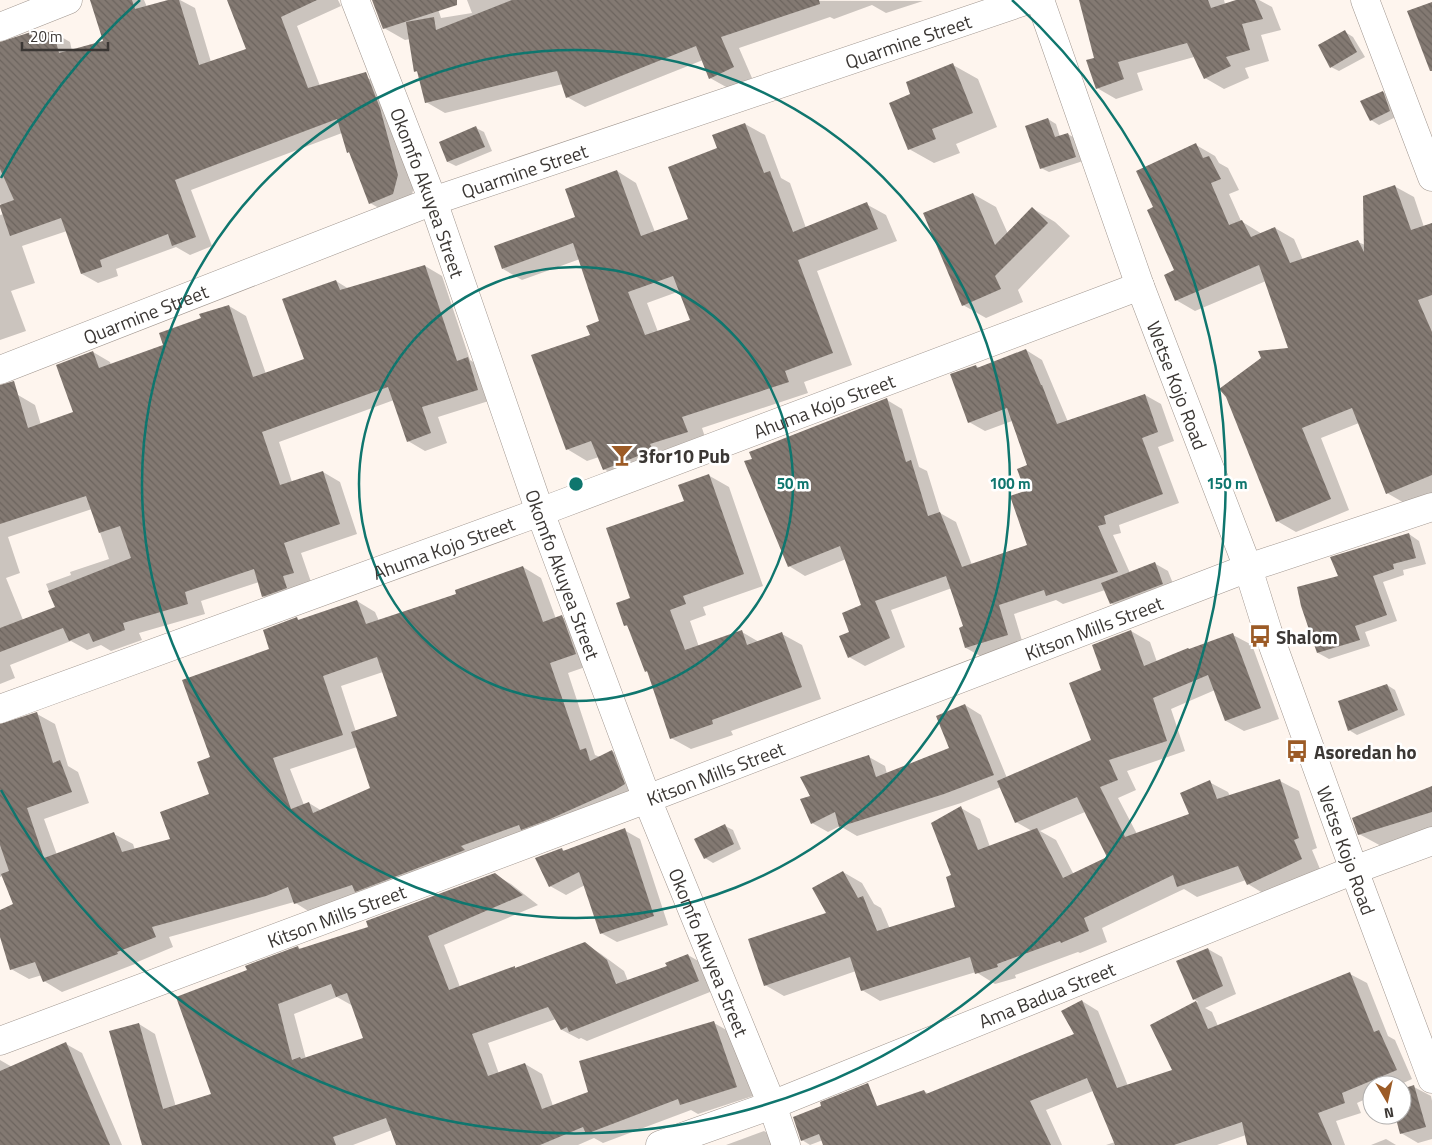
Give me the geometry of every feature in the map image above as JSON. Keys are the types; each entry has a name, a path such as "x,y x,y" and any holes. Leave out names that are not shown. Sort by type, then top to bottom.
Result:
{"street":[{"path":"0,27 68,0"},
{"name":"Okomfo Akuyea Street","path":"355,0 433,201 540,512 647,799 772,1105 786,1145"},
{"name":"Quarmine Street","path":"0,370 433,201 1028,0"},
{"name":"Wetse Kojo Road","path":"1040,0 1140,286 1248,568 1268,632 1432,1079"},
{"path":"1365,0 1432,177"},
{"name":"Ahuma Kojo Street","path":"0,709 540,512 1140,286"},
{"name":"Kitson Mills Street","path":"0,1041 647,799 1248,568 1432,507"},
{"name":"Ama Badua Street","path":"660,1145 772,1105 1354,870 1432,841"}],"building":[{"path":"90,0 132,0 135,9 168,0 179,0 199,65 246,49 227,0 317,0 281,17 308,88 366,72 380,108 398,175 393,194 369,204 349,152 347,153 337,119 175,180 196,237 172,246 168,234 100,260 102,267 81,274 61,218 10,236 0,207 0,205 14,200 0,169 0,42 31,32 32,36 53,31 59,53 103,41"},
{"path":"372,0 457,0 457,5 383,29"},
{"path":"512,0 819,0 820,4 721,37 734,67 709,79 696,46 566,98 557,71 425,103 417,71 414,72 406,22 434,17 436,30"},
{"path":"1079,0 1208,0 1211,8 1236,0 1255,0 1263,19 1242,24 1250,50 1226,57 1231,66 1204,79 1187,43 1118,62 1124,79 1096,89 1086,60 1094,58"},
{"path":"1432,2 1432,71 1430,71 1407,11"},
{"path":"1345,30 1357,52 1330,68 1318,45"},
{"path":"953,63 973,113 932,129 936,139 908,150 889,103 910,94 906,82"},
{"path":"1383,91 1390,111 1370,121 1360,101"},
{"path":"1048,118 1055,137 1068,133 1076,157 1040,169 1025,126"},
{"path":"745,123 764,173 770,171 793,232 867,202 878,229 798,260 833,353 785,371 789,382 682,417 688,432 650,444 653,450 603,470 591,441 566,450 531,355 590,335 586,326 599,321 573,243 502,269 494,246 575,217 565,189 617,170 641,236 688,219 668,167 717,148 712,135","holes":["673,276 690,320 645,335 628,292"]},
{"path":"476,126 485,147 447,162 439,142"},
{"path":"1196,143 1203,158 1209,156 1221,179 1211,183 1229,225 1242,220 1251,237 1275,227 1290,263 1358,240 1364,252 1363,196 1395,185 1411,230 1432,223 1432,295 1418,300 1432,332 1432,475 1386,494 1352,408 1302,428 1331,499 1276,522 1226,397 1219,389 1261,358 1258,351 1288,348 1259,265 1175,301 1164,275 1174,270 1147,210 1153,207 1136,171"},
{"path":"973,193 995,245 1032,207 1048,223 995,276 1001,289 962,306 923,213"},
{"path":"425,265 457,361 468,357 478,390 422,407 431,433 407,442 388,387 262,432 280,485 323,471 340,524 284,543 294,573 283,576 287,588 262,597 254,569 185,592 188,604 123,623 125,630 93,642 89,633 69,641 63,628 0,652 0,628 55,607 48,591 131,558 120,526 99,533 86,496 0,524 0,385 14,381 28,428 73,412 56,365 93,351 99,368 163,345 159,333 201,318 199,314 229,305 253,377 304,359 282,299 336,280 340,290"},
{"path":"1026,349 1057,424 1145,394 1158,432 1142,438 1163,494 1104,516 1106,524 1098,526 1118,572 1046,596 1044,590 999,605 1008,635 965,648 959,628 963,626 946,576 875,601 890,638 848,658 839,636 849,632 842,613 861,605 840,546 788,567 744,461 752,459 749,452 887,398 906,462 911,460 928,516 940,512 962,567 1027,545 1010,496 1025,491 1017,469 1027,465 1007,408 968,423 950,374 976,365 977,368"},
{"path":"709,474 744,574 683,596 686,604 670,610 685,650 742,630 747,645 782,632 802,687 712,720 713,724 670,739 647,671 645,672 627,625 624,626 616,603 630,598 606,528 684,501 678,485"},
{"path":"1409,533 1416,558 1393,564 1394,569 1373,576 1387,615 1355,626 1360,640 1317,653 1301,606 1297,587 1338,576 1330,557"},
{"path":"1155,562 1163,584 1110,604 1101,583"},
{"path":"523,566 543,622 562,615 576,654 550,663 580,750 586,748 590,761 612,750 625,784 550,819 521,830 519,825 461,846 465,850 355,892 352,885 294,904 288,887 266,896 152,927 156,937 117,952 118,954 43,982 35,962 10,970 0,937 0,910 13,904 1,874 9,871 0,845 0,724 37,712 53,763 60,760 72,792 27,808 44,858 114,832 122,852 170,839 160,812 209,794 197,762 210,757 182,680 269,649 263,630 297,617 298,620 357,600 366,624 456,594 455,590","holes":["377,657 397,716 351,732 370,788 313,813 309,802 291,809 273,758 343,735 323,676"]},
{"path":"1131,630 1144,666 1188,648 1233,633 1261,708 1225,721 1208,675 1153,698 1167,741 1109,760 1118,780 1100,787 1125,837 1189,814 1180,793 1210,780 1217,799 1280,779 1299,838 1294,840 1302,859 1247,885 1238,866 1177,887 1173,875 1084,918 1089,931 1061,943 1060,941 997,964 998,967 975,974 970,957 861,991 850,957 764,986 748,939 826,913 812,888 843,871 858,898 863,896 877,931 955,907 946,877 951,875 931,823 961,806 978,850 1037,828 1063,878 1107,857 1077,797 1015,823 997,781 1091,740 1069,683 1101,670 1092,645"},
{"path":"1387,684 1398,710 1348,731 1338,701"},
{"path":"965,704 994,775 944,794 839,827 835,812 811,824 800,799 810,796 800,777 869,755 876,777 949,748 936,716"},
{"path":"1432,786 1432,812 1358,835 1352,818"},
{"path":"725,824 734,844 704,859 694,839"},
{"path":"625,828 654,916 600,934 579,872 549,887 535,858 562,848 563,851"},
{"path":"495,873 523,895 428,936 449,990 585,942 607,960 616,984 667,966 665,963 688,954 699,981 569,1032 567,1027 561,1030 548,1007 472,1034 488,1076 525,1063 542,1109 588,1092 579,1061 714,1021 737,1087 680,1105 678,1099 586,1134 583,1127 540,1145 396,1145 386,1118 333,1137 336,1145 142,1145 109,1031 139,1023 163,1109 211,1094 176,997 247,970 245,966 298,946 299,949 368,927 366,921","holes":["331,984 336,997 347,993 363,1038 301,1059 300,1057 292,1060 278,1004"]},
{"path":"1208,948 1223,986 1193,1000 1176,961"},
{"path":"1350,972 1374,1032 1379,1030 1397,1070 1385,1075 1362,1075 1362,1085 1342,1093 1345,1103 1318,1113 1332,1145 1247,1145 1242,1122 1174,1145 1115,1145 1087,1078 1030,1101 1051,1145 823,1145 819,1134 801,1141 793,1117 821,1106 820,1102 868,1083 877,1106 924,1090 926,1094 1074,1034 1061,1011 1082,1000 1117,1088 1172,1070 1150,1025 1196,1001 1208,1029"},
{"path":"66,1042 110,1145 0,1145 0,1071"},
{"path":"1414,1085 1426,1127 1400,1134 1398,1125 1412,1125 1412,1086"}],"place":[{"name":"3for10 Pub","path":"622,455"},
{"name":"Shalom","path":"1260,636"},
{"name":"Asoredan ho","path":"1297,751"}]}
